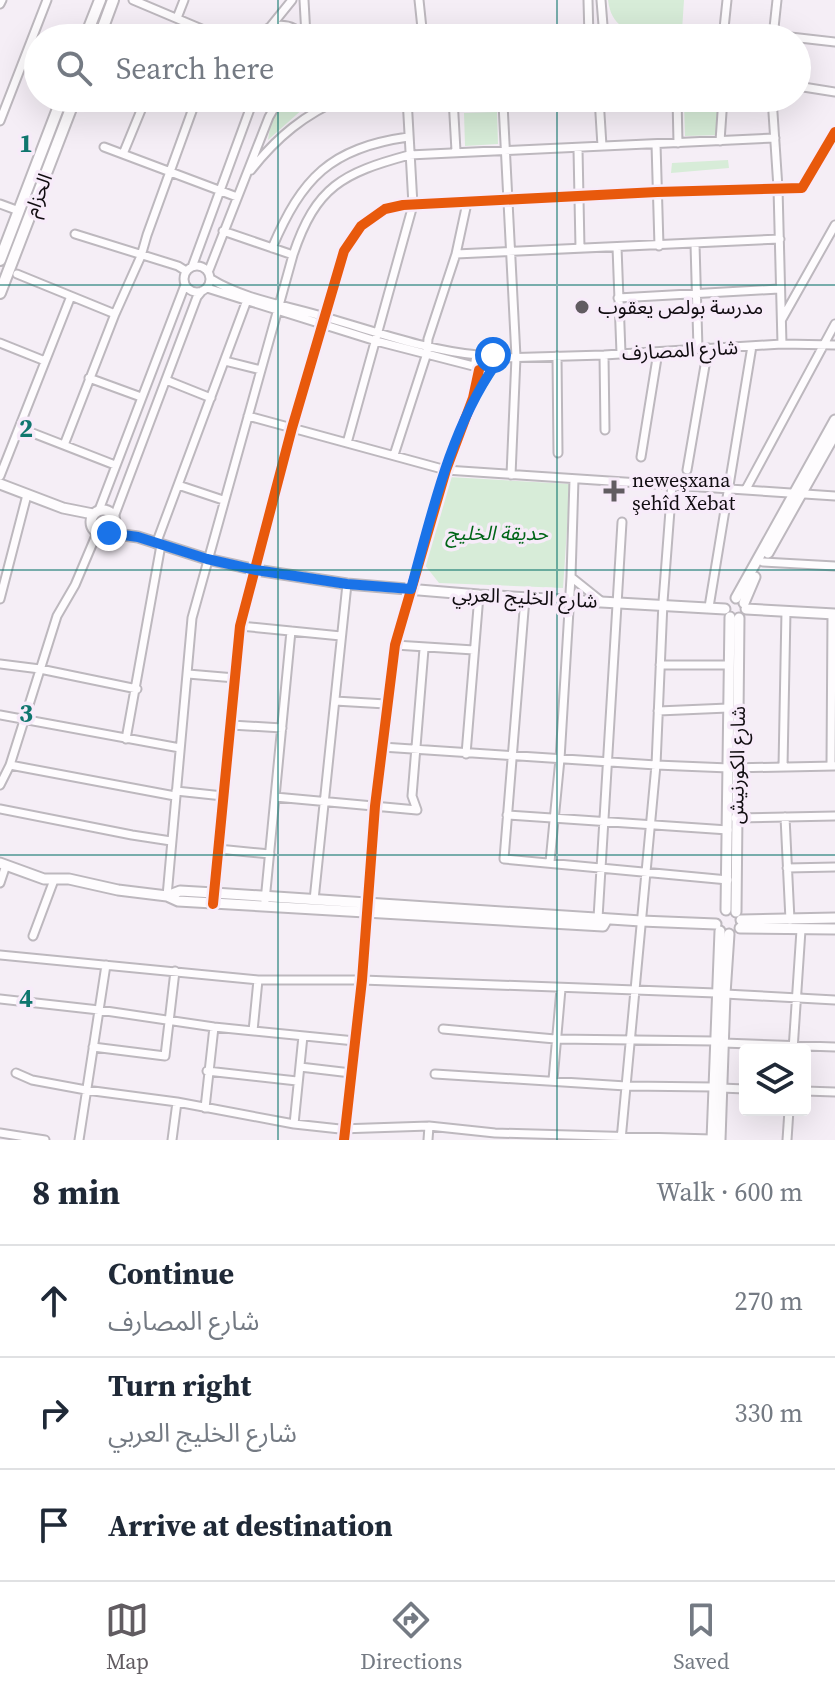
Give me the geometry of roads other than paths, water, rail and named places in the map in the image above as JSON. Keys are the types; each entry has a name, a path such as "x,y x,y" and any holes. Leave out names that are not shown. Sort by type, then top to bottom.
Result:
{"main road":[{"path":"91,24 100,0"},
{"path":"104,24 113,0"},
{"path":"0,260 57,112"},
{"name":"الحزام","path":"0,293 70,112"}],"street":[{"path":"38,24 47,0"},
{"path":"133,0 192,24"},
{"path":"177,18 184,0"},
{"path":"270,24 292,0"},
{"path":"304,0 305,24"},
{"path":"419,0 422,24"},
{"path":"588,0 589,24"},
{"path":"601,0 603,24"},
{"path":"724,24 727,0"},
{"path":"774,24 777,0"},
{"path":"811,40 835,42"},
{"path":"0,121 24,59"},
{"path":"811,88 835,92"},
{"path":"123,154 140,112"},
{"path":"64,445 141,256 192,112"},
{"path":"0,785 10,765 57,616 75,585 94,530 96,512 249,112"},
{"path":"109,533 197,297 204,290 223,231 272,112"},
{"path":"245,178 283,134 312,112"},
{"path":"347,443 413,205 407,112"},
{"path":"454,112 456,151"},
{"path":"504,112 518,359 511,475"},
{"path":"600,112 602,146"},
{"path":"677,112 678,143"},
{"path":"720,141 722,112"},
{"path":"773,112 782,344"},
{"path":"213,899 240,626 292,428 344,251 361,226 385,209 413,205 802,188 835,132"},
{"path":"272,248 297,198 322,169 357,149 384,140 408,137"},
{"path":"167,896 192,618 293,255 308,217 323,196 346,176 409,155 775,138"},
{"path":"656,144 659,246"},
{"path":"104,147 237,197"},
{"path":"578,149 580,248"},
{"path":"394,455 456,254 467,203"},
{"path":"0,204 19,211"},
{"path":"781,321 835,225"},
{"path":"223,231 293,255"},
{"path":"75,234 189,269 198,265 243,294 278,308"},
{"path":"456,254 780,239"},
{"path":"687,470 703,349 695,244"},
{"path":"617,247 621,353"},
{"path":"17,274 115,314"},
{"path":"185,285 191,290 247,300 426,349 485,372 492,369"},
{"path":"618,298 779,289"},
{"path":"0,476 71,296"},
{"path":"126,739 137,689 159,544 247,300"},
{"path":"746,489 835,324"},
{"path":"0,343 45,361"},
{"name":"شارع المصارف","path":"495,358 782,344 835,345"},
{"path":"709,607 752,346"},
{"path":"426,349 478,355 487,352 495,358 492,369 473,398"},
{"path":"641,457 658,352"},
{"path":"344,1140 362,980 375,806 395,645 446,470 473,398 478,355"},
{"path":"604,355 605,430"},
{"path":"557,356 558,453"},
{"name":"شارع المصارف","path":"492,369 518,359"},
{"path":"225,361 261,370"},
{"path":"89,378 141,397"},
{"path":"166,380 211,398"},
{"path":"248,416 446,470 835,496"},
{"path":"731,615 742,603 835,420"},
{"path":"20,428 115,465"},
{"path":"742,603 798,493 832,446 835,434"},
{"path":"550,862 560,759 574,479"},
{"name":"شارع الخليج العربي","path":"0,484 63,508 108,511 138,537"},
{"path":"621,1139 656,765 672,484"},
{"path":"178,485 223,500"},
{"path":"0,599 27,495"},
{"name":"شارع الخليج العربي","path":"63,508 94,530 138,537 207,559 256,570 347,584 479,595 709,607 731,615"},
{"path":"0,883 3,864 44,879 69,879 118,890 167,896 178,901 213,899 368,908 603,926 601,867 622,522"},
{"path":"763,562 835,566"},
{"path":"571,577 601,601"},
{"path":"314,900 347,584"},
{"path":"466,754 479,595"},
{"path":"525,598 504,859 728,880"},
{"path":"382,747 608,763 733,768 833,766 834,614 786,611 728,602 731,615"},
{"path":"783,767 786,611"},
{"name":"شارع الكورنيش","path":"731,615 728,708 733,768 728,880 736,917"},
{"name":"شارع الكورنيش","path":"731,615 736,917"},
{"path":"240,626 341,636"},
{"path":"265,902 291,631"},
{"path":"395,645 474,650"},
{"path":"275,797 417,810 412,796 424,649"},
{"path":"0,664 137,689"},
{"path":"660,665 728,665"},
{"path":"188,674 235,678"},
{"path":"335,701 386,704"},
{"path":"658,711 728,708"},
{"path":"0,715 180,748"},
{"path":"231,725 282,728"},
{"path":"10,765 176,794 223,796"},
{"path":"0,809 171,841"},
{"path":"507,815 728,830"},
{"path":"735,818 835,816"},
{"path":"785,817 790,920"},
{"path":"218,849 270,854"},
{"path":"787,868 835,867"},
{"path":"33,936 54,880"},
{"path":"265,902 314,900 368,908"},
{"path":"16,1073 32,1080 86,1090 340,1129 429,1126 495,1133 712,1140 717,1088 722,930 718,916 790,920 835,918"},
{"path":"602,918 722,930 736,917"},
{"path":"736,917 801,930 835,929"},
{"path":"793,1044 801,930"},
{"path":"0,955 258,980 362,980 835,1000"},
{"path":"79,1140 106,965"},
{"path":"93,1047 165,1056 175,971"},
{"path":"253,1031 258,980"},
{"path":"553,1080 561,989"},
{"path":"0,999 214,1027 355,1041"},
{"path":"205,1108 214,1027"},
{"path":"443,1029 555,1039 744,1044"},
{"path":"294,1124 303,1036"},
{"path":"811,1048 835,1047"},
{"path":"300,1067 351,1073"},
{"path":"207,1071 297,1081"},
{"path":"435,1074 626,1086 739,1089"},
{"path":"717,1088 720,1140"},
{"path":"811,1091 835,1092"},
{"path":"172,1140 177,1102"},
{"path":"787,1140 789,1116"},
{"path":"428,1140 429,1126"},
{"path":"0,1133 45,1140"}],"place":[{"name":"مدرسة بولص يعقوب","path":"582,307"},
{"name":"neweşxana şehîd Xebat","path":"614,491"}],"park label":[{"name":"حديقة الخليج","path":"497,533"}]}
